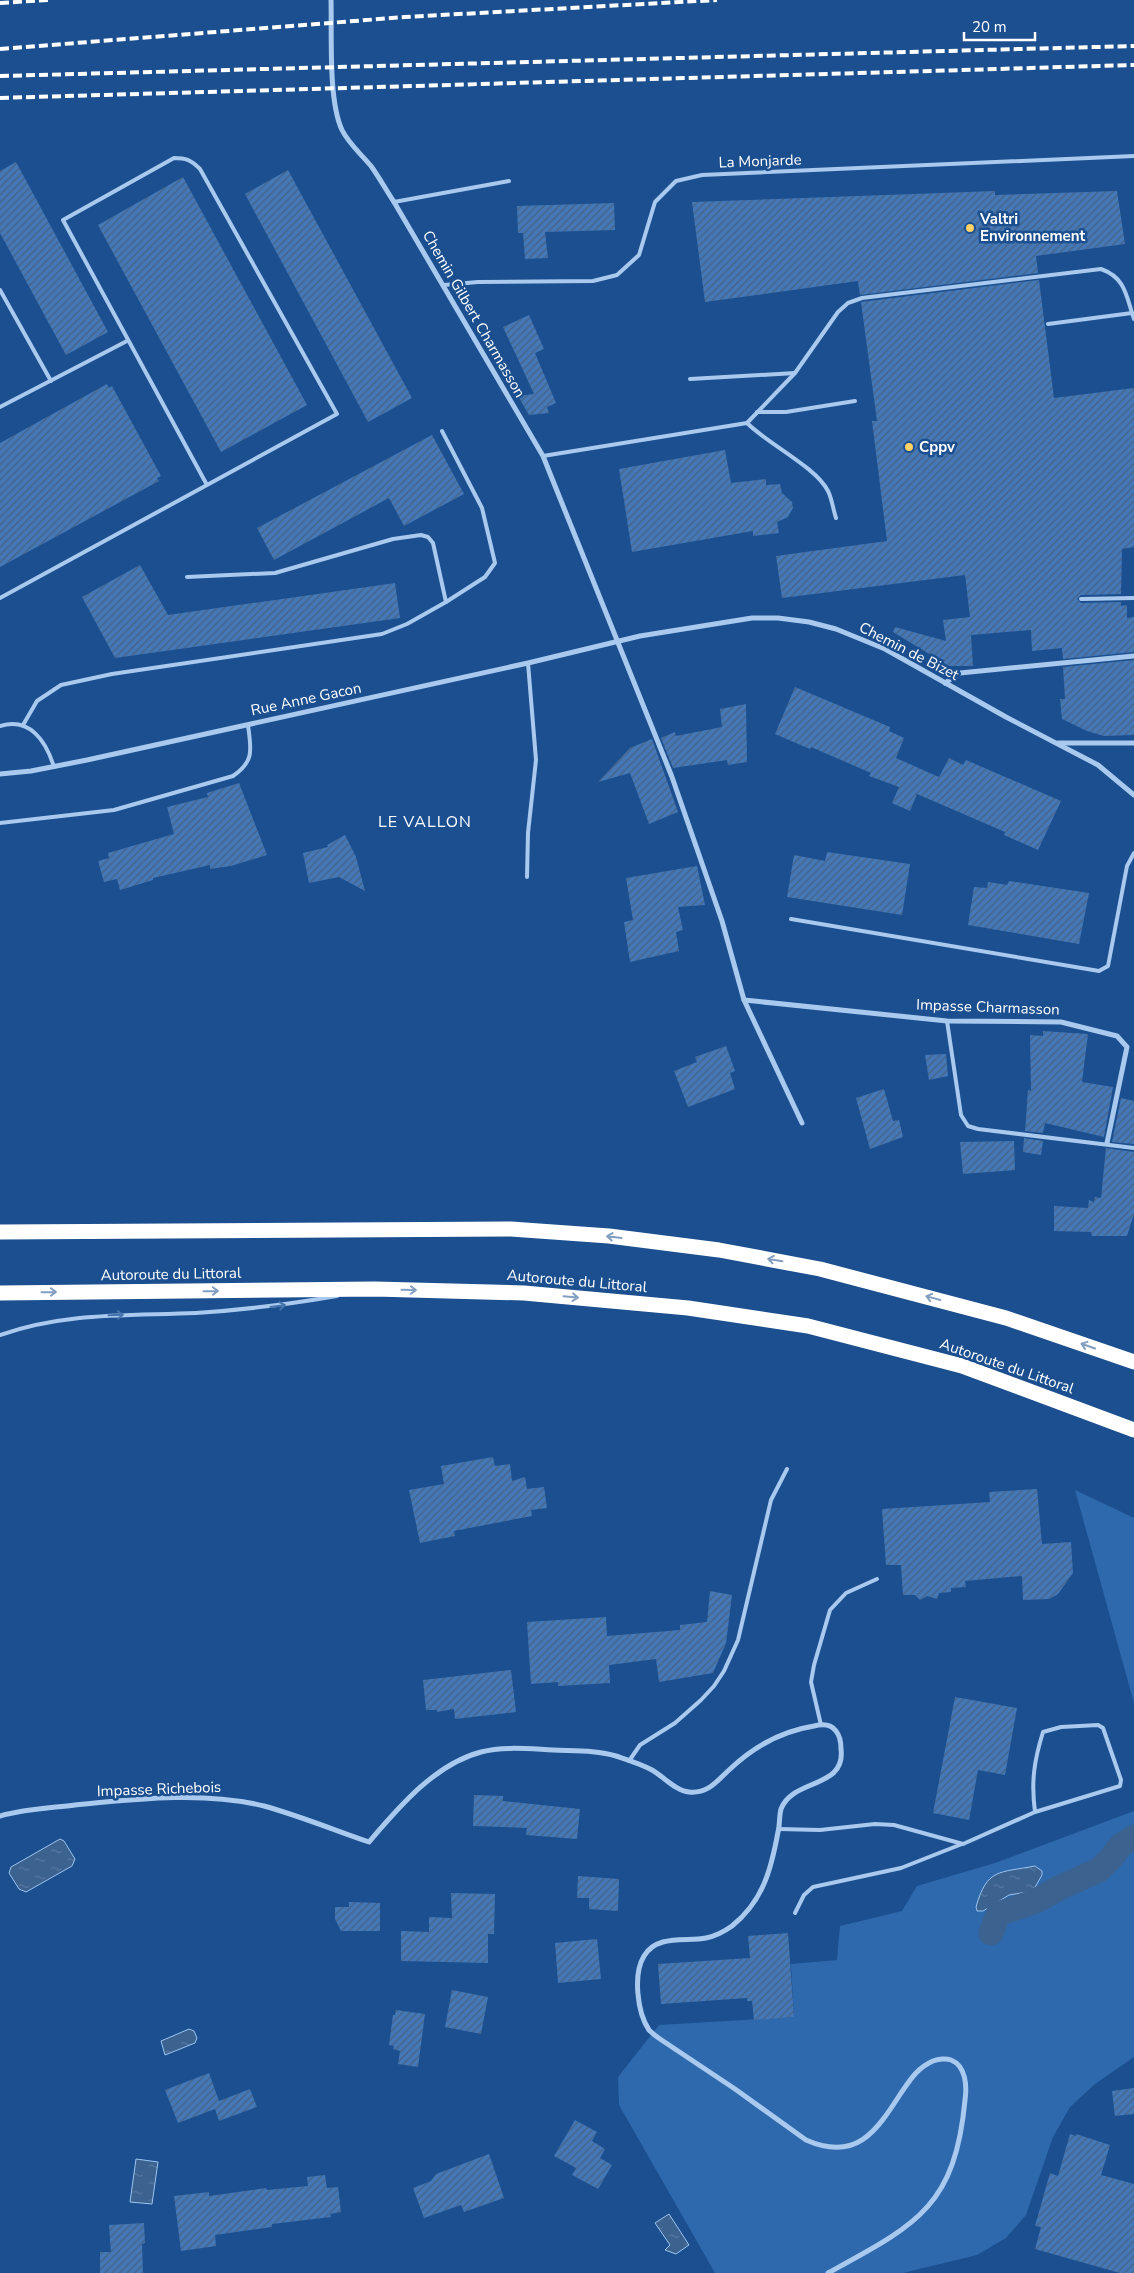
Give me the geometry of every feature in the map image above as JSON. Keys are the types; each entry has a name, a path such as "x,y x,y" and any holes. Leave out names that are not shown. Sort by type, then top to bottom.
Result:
{"highway":[{"path":"0,1232 511,1229 608,1236 719,1250 820,1269 1006,1318 1134,1362"},
{"name":"Autoroute du Littoral","path":"0,1293 375,1289 524,1293 688,1308 808,1326 962,1366 1134,1430"}],"street":[{"name":"Chemin Gilbert Charmasson","path":"331,0 334,98 337,116 351,144 370,166 394,202 543,456 616,642 672,777 722,921 744,1000 802,1123"},
{"name":"Chemin de Bizet","path":"616,642 752,618 778,618 809,622 860,637 1098,765 1134,795"},
{"name":"Rue Anne Gacon","path":"0,774 54,767 616,642"},
{"path":"946,683 960,674 1134,656"},
{"path":"1057,743 1134,743"},
{"name":"Impasse Charmasson","path":"744,1000 947,1021 1061,1022 1117,1036 1127,1047 1107,1143"},
{"path":"820,1724 830,1726 837,1732 842,1756 841,1765 835,1774 794,1792 781,1810 779,1829 767,1876 759,1897 743,1915 721,1933 706,1938 676,1939 658,1943 646,1952 639,1965 638,1999 649,2030 660,2040 735,2088 806,2140 830,2148 850,2147 865,2139 877,2128 913,2075 924,2065 937,2060 949,2059 957,2063 963,2071 966,2097 956,2153 948,2176 937,2196 919,2216 892,2238 828,2273"},
{"name":"Impasse Richebois","path":"0,1816 16,1811 110,1802 188,1798 228,1800 264,1806 369,1842 408,1800 431,1779 457,1761 482,1752 506,1748 592,1752 613,1755 652,1770 687,1792 702,1792 717,1784 746,1754 773,1738 820,1724"}],"lane":[{"name":"La Monjarde","path":"444,285 478,282 593,281 617,275 639,255 655,202 676,181 702,175 1134,156"},
{"path":"0,598 207,485 337,414 200,169 192,160 174,158 63,220 127,341 207,485"},
{"path":"394,202 509,181"},
{"path":"543,456 747,423 795,373 838,312 848,303 862,298 1101,269 1114,274 1122,282 1134,320"},
{"path":"0,292 51,381"},
{"path":"1048,324 1132,313"},
{"path":"0,407 127,341"},
{"path":"690,379 795,373"},
{"path":"757,412 786,412 856,401"},
{"path":"747,423 758,434 807,468 828,490 836,518"},
{"path":"23,725 37,701 61,684 112,674 382,634 407,624 486,577 495,563 482,508 442,431"},
{"path":"187,578 275,573 393,539 421,534 428,537 433,543 446,602"},
{"path":"1082,599 1134,598"},
{"path":"527,877 528,833 536,760 528,663"},
{"path":"0,726 7,724 23,725 35,732 44,742 54,767"},
{"path":"0,823 114,810 233,776 246,768 251,753 248,724"},
{"path":"791,919 1099,971 1108,966 1127,866 1134,853"},
{"path":"947,1021 961,1115 968,1126 978,1129 1107,1143 1134,1148"},
{"path":"0,1336 22,1328 80,1317 195,1313 278,1307 375,1289"},
{"path":"629,1761 640,1746 675,1723 701,1700 724,1671 738,1640 771,1500 787,1469"},
{"path":"820,1724 811,1682 830,1610 846,1593 877,1579"},
{"path":"795,1913 804,1895 813,1887 901,1868 963,1844 1035,1812 1120,1786 1121,1780 1103,1728 1098,1726 1061,1727 1042,1732 1036,1752 1032,1785 1035,1812"},
{"path":"779,1829 820,1830 875,1824 894,1824 963,1844"}],"shaded area":[{"path":"1075,1490 1134,1518 1134,1703"},
{"path":"1134,1811 1134,2057 1095,2084 1070,2107 1053,2137 1026,2215 1006,2238 977,2255 903,2273 715,2273 619,2105 618,2077 659,2025 794,2017 791,1964 837,1960 840,1926 902,1911 917,1886 995,1863"}],"water":[{"path":"60,1839 64,1841 75,1859 72,1866 26,1892 19,1889 9,1873 11,1867"},
{"path":"1035,1866 1042,1871 1042,1875 1033,1891 1009,1895 983,1911 977,1911 976,1907 980,1894 990,1879 1003,1872"},
{"path":"189,2029 194,2031 197,2038 195,2043 165,2055 161,2041"},
{"path":"136,2159 158,2162 152,2204 130,2202"},
{"path":"669,2214 689,2245 676,2254 665,2250 670,2245 655,2223"}],"building":[{"path":"16,162 108,332 66,355 0,233 0,171"},
{"path":"288,170 412,398 368,422 245,194"},
{"path":"183,177 307,405 221,452 98,225"},
{"path":"995,191 995,195 1117,191 1125,244 1036,256 1038,273 860,295 858,281 705,302 692,202"},
{"path":"614,203 615,230 545,232 548,258 525,259 523,233 518,233 517,206"},
{"path":"1039,280 1054,398 1134,388 1134,547 1122,549 1121,594 1081,595 1077,599 1081,603 1121,602 1121,606 1127,605 1127,618 1134,617 1134,652 1063,659 1062,648 1032,651 1031,630 971,635 973,666 949,666 893,632 895,627 946,641 943,620 970,617 965,575 782,598 776,556 887,541 872,421 877,421 861,302"},
{"path":"529,315 544,349 535,353 556,403 547,407 549,413 529,415 518,396 534,394 503,327"},
{"path":"107,384 109,388 112,386 161,476 157,478 159,481 0,567 0,443"},
{"path":"432,435 464,494 404,526 389,498 274,560 257,528"},
{"path":"725,450 731,483 766,479 766,485 780,484 782,493 792,502 793,508 788,517 777,522 779,533 753,536 753,531 632,552 619,469"},
{"path":"140,565 168,615 395,583 400,618 115,658 82,597"},
{"path":"1134,660 1134,735 1104,736 1087,731 1062,719 1060,699 1065,699 1063,667"},
{"path":"795,687 890,727 889,731 904,738 896,758 939,777 949,758 963,765 966,760 1061,801 1038,850 1004,835 1005,832 917,794 910,811 892,803 899,787 869,776 871,773 811,747 810,749 775,734"},
{"path":"746,704 747,762 728,765 727,760 673,768 661,738 675,732 676,736 722,727 720,709"},
{"path":"652,739 678,812 649,824 630,773 598,782 630,748"},
{"path":"239,783 267,855 231,866 210,869 210,865 153,878 153,880 120,890 117,879 104,882 98,861 109,858 108,853 174,834 167,807 208,797 207,793"},
{"path":"345,835 356,857 365,891 339,877 309,883 303,853 328,847 327,845"},
{"path":"827,852 910,864 902,915 787,897 794,855 825,861"},
{"path":"697,866 705,905 678,907 683,930 676,932 679,951 630,962 624,922 633,920 626,878"},
{"path":"1009,881 1089,893 1079,944 968,925 974,887 987,888 988,882 1007,885"},
{"path":"1043,1031 1088,1034 1082,1082 1113,1087 1104,1137 1045,1123 1043,1133 1025,1131 1028,1090 1031,1091 1030,1035 1043,1036"},
{"path":"726,1046 735,1071 730,1073 735,1089 688,1107 674,1071 697,1062 695,1057"},
{"path":"946,1054 948,1076 929,1080 925,1055"},
{"path":"884,1089 893,1121 899,1120 903,1137 870,1149 856,1098"},
{"path":"1121,1098 1134,1101 1134,1144 1112,1142"},
{"path":"1024,1138 1043,1141 1041,1155 1023,1152"},
{"path":"1014,1141 1015,1170 963,1174 960,1142"},
{"path":"1106,1148 1134,1152 1134,1214 1127,1236 1092,1236 1091,1232 1054,1231 1054,1206 1088,1208 1089,1200 1094,1202 1095,1197 1101,1198"},
{"path":"493,1457 495,1466 510,1464 512,1481 525,1477 527,1489 544,1487 547,1508 531,1510 532,1516 454,1531 455,1536 420,1543 409,1490 444,1484 441,1466"},
{"path":"1037,1489 1042,1544 1071,1542 1073,1573 1058,1594 1049,1599 1023,1600 1022,1576 965,1581 966,1587 951,1588 951,1592 939,1593 937,1599 927,1596 920,1600 915,1595 903,1595 901,1565 886,1565 882,1509 990,1502 989,1492"},
{"path":"710,1591 732,1595 726,1643 713,1673 659,1682 656,1659 609,1665 610,1683 558,1686 558,1682 531,1684 527,1622 606,1617 607,1636 680,1630 680,1625 707,1622"},
{"path":"511,1670 516,1712 455,1719 454,1709 437,1712 437,1710 426,1710 423,1680"},
{"path":"955,1697 1017,1708 1005,1775 978,1770 969,1820 933,1813"},
{"path":"474,1795 503,1796 503,1801 580,1809 577,1839 526,1835 527,1828 473,1826"},
{"path":"578,1876 619,1879 618,1911 589,1909 589,1898 577,1898"},
{"path":"451,1893 495,1894 494,1934 488,1934 488,1963 401,1961 401,1931 429,1932 429,1917 452,1918"},
{"path":"349,1902 380,1903 380,1931 341,1931 335,1919 335,1907 349,1907"},
{"path":"788,1933 794,2017 754,2020 752,2001 747,2001 747,1998 661,2004 658,1964 750,1958 748,1936"},
{"path":"597,1939 601,1979 558,1983 555,1943"},
{"path":"452,1990 488,1997 481,2034 445,2027"},
{"path":"396,2010 425,2014 418,2067 398,2064 400,2051 393,2049 394,2046 389,2045 393,2015 395,2015"},
{"path":"209,2073 219,2101 250,2089 257,2107 219,2121 215,2109 178,2123 165,2090"},
{"path":"1134,2088 1134,2114 1115,2116 1112,2091"},
{"path":"575,2120 597,2132 592,2141 605,2149 600,2158 612,2165 598,2189 572,2175 576,2168 554,2156"},
{"path":"1070,2134 1076,2136 1076,2134 1110,2145 1101,2175 1134,2184 1134,2273 1120,2273 1035,2249 1041,2227 1035,2226 1050,2173 1058,2176"},
{"path":"489,2154 504,2198 464,2212 461,2205 424,2218 413,2188 431,2181 436,2174"},
{"path":"325,2175 327,2188 338,2187 341,2212 330,2214 331,2217 272,2224 272,2227 215,2235 216,2246 181,2251 174,2196 209,2192 209,2196 266,2188 267,2190 308,2186 307,2177"},
{"path":"144,2223 145,2243 142,2244 143,2273 100,2273 100,2252 111,2252 109,2225"}],"waterway":[{"path":"991,1933 998,1914 1036,1901 1059,1888 1099,1870 1120,1846 1134,1837"}],"railway":[{"path":"0,3 48,0"},
{"path":"0,49 405,17 717,0"},
{"path":"0,76 1134,46"},
{"path":"0,98 1134,65"}],"place":[{"name":"Valtri Environnement","path":"970,228"},
{"name":"Cppv","path":"909,447"}],"district":[{"name":"LE VALLON","path":"425,822"}]}
